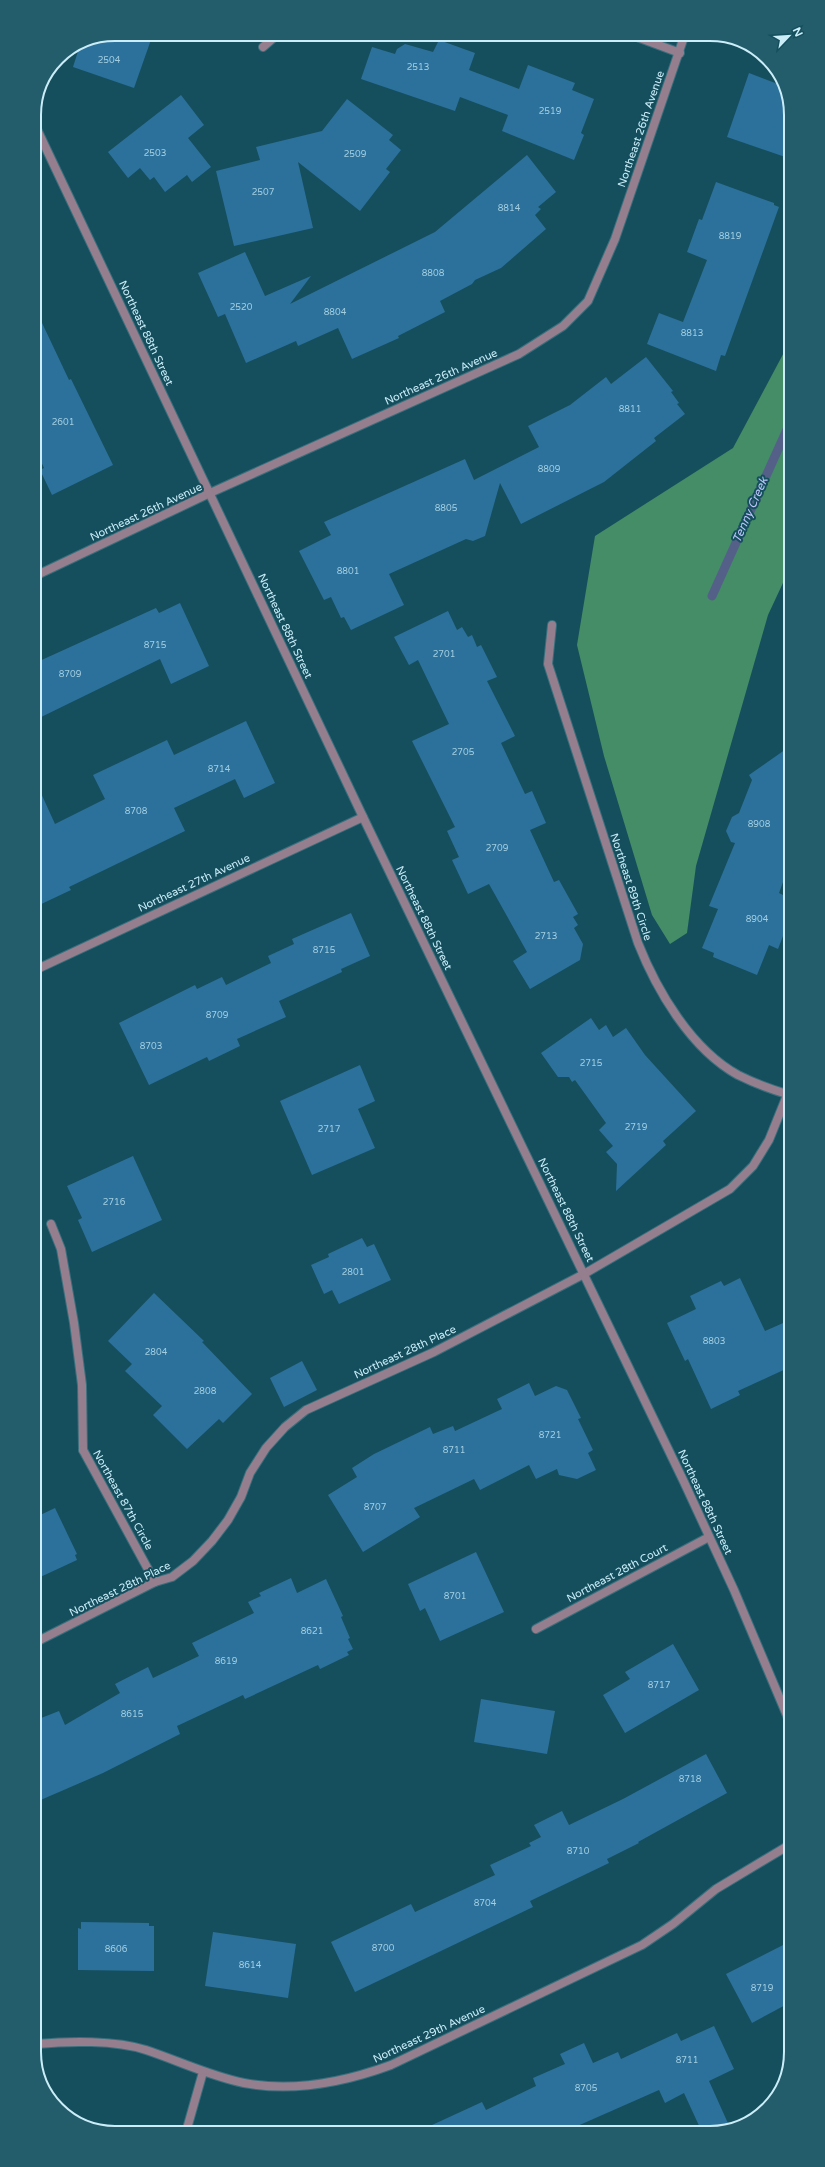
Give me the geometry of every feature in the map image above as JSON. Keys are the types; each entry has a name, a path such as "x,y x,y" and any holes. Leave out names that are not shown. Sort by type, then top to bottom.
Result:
{"street":[{"path":"263,47 270,41"},
{"path":"648,41 680,53"},
{"name":"Northeast 26th Avenue","path":"41,573 210,493 519,354 563,326 588,301 614,239 683,41"},
{"name":"Northeast 88th Street","path":"41,138 363,817 584,1274 709,1537 784,1711"},
{"name":"Northeast 89th Circle","path":"552,625 548,664 638,943 649,971 678,1019 717,1059 738,1074 784,1091"},
{"name":"Northeast 27th Avenue","path":"41,967 320,835 363,817"},
{"name":"Northeast 28th Place","path":"41,1639 155,1582 172,1577 193,1561 212,1541 228,1520 250,1473 266,1448 285,1427 306,1410 434,1352 584,1274 730,1189 753,1166 769,1140 784,1105"},
{"name":"Northeast 87th Circle","path":"50,1224 61,1249 74,1323 82,1385 83,1450 155,1582"},
{"name":"Northeast 28th Court","path":"536,1629 709,1537"},
{"name":"Northeast 29th Avenue","path":"41,2044 86,2042 144,2050 203,2072 245,2083 280,2086 336,2081 362,2076 383,2068 642,1945 673,1924 716,1888 784,1848"},
{"path":"188,2126 203,2072"}],"green space":[{"path":"784,352 784,581 768,615 696,866 687,933 670,944 652,915 604,756 577,645 595,536 733,448"}],"building":[{"path":"110,41 151,41 134,88 73,67 78,51 91,45"},
{"path":"438,41 442,41 475,53 469,70 519,89 528,65 575,83 572,90 594,99 581,133 584,135 574,160 502,131 508,115 460,97 455,111 361,79 372,47 395,54 397,49 405,44 433,52"},
{"path":"749,73 777,84 780,91 784,115 784,157 727,137"},
{"path":"181,95 204,125 188,138 211,167 192,182 187,175 165,192 154,177 150,180 140,168 128,178 108,152"},
{"path":"347,99 393,135 389,140 401,150 386,169 390,172 360,211 298,162 313,228 234,246 216,171 260,160 256,147 322,131"},
{"path":"527,155 556,192 538,207 541,209 535,215 546,229 501,268 475,280 472,284 440,301 445,312 398,336 399,338 352,359 338,328 298,346 296,341 246,363 225,314 218,317 198,273 245,252 265,296 311,276 290,304 435,232"},
{"path":"716,182 774,203 774,205 779,207 725,356 721,355 716,371 647,344 659,313 683,322 707,260 687,252 699,219 702,220"},
{"path":"41,321 69,380 71,379 113,465 52,495 41,472 41,470 44,468 41,461"},
{"path":"646,357 673,391 671,392 679,403 677,404 685,414 654,438 656,441 604,482 521,524 500,483 485,536 473,541 466,539 389,574 404,605 351,630 344,617 341,618 331,597 324,600 299,551 331,535 324,522 465,459 474,480 539,447 528,426 570,405 606,377 611,384"},
{"path":"180,603 209,666 171,684 160,659 41,717 41,660 156,608 159,613"},
{"path":"448,611 457,630 462,627 468,637 472,635 477,647 481,645 497,677 487,681 515,736 501,743 525,794 532,791 546,823 530,830 554,882 559,880 578,914 573,917 578,925 574,928 583,944 580,960 530,989 513,961 527,952 489,884 468,894 452,860 459,857 447,831 455,827 412,741 449,724 418,660 409,665 394,637"},
{"path":"246,721 275,783 244,798 235,779 174,808 185,831 69,887 71,890 41,904 41,793 55,824 105,799 93,775 167,740 174,755"},
{"path":"784,750 784,880 779,893 784,896 784,936 778,949 769,945 757,975 713,957 714,953 702,948 718,909 709,906 735,843 731,842 726,831 732,817 739,813 752,780 749,775"},
{"path":"351,913 370,956 341,969 342,972 279,1001 286,1017 237,1039 240,1046 209,1061 207,1057 149,1085 119,1023 195,985 197,989 222,977 226,985 271,963 268,956 294,944 292,939"},
{"path":"591,1018 599,1030 606,1025 613,1037 626,1028 645,1055 696,1111 663,1141 666,1145 616,1191 617,1164 606,1152 613,1146 599,1130 606,1123 575,1080 572,1082 569,1077 558,1077 541,1053"},
{"path":"360,1065 375,1101 358,1109 375,1148 312,1175 280,1101"},
{"path":"133,1156 162,1220 92,1252 78,1220 82,1218 67,1186"},
{"path":"362,1238 367,1247 374,1244 391,1280 339,1304 332,1290 324,1294 311,1265 329,1257 328,1254"},
{"path":"740,1278 765,1331 784,1323 784,1370 738,1391 740,1395 711,1409 688,1359 685,1361 667,1323 696,1309 690,1296 721,1281 724,1286"},
{"path":"154,1293 204,1341 202,1342 252,1394 223,1423 219,1419 187,1449 153,1415 162,1406 125,1371 132,1364 108,1341"},
{"path":"302,1361 317,1390 284,1407 270,1378"},
{"path":"529,1383 535,1396 556,1386 567,1390 581,1418 578,1419 593,1450 588,1453 596,1470 577,1479 559,1475 557,1469 536,1479 529,1465 480,1490 474,1479 414,1508 420,1517 363,1552 328,1495 357,1477 352,1468 374,1454 430,1427 433,1434 453,1426 455,1431 502,1409 497,1399"},
{"path":"55,1508 77,1554 75,1555 77,1560 41,1577 41,1515"},
{"path":"476,1552 504,1612 440,1641 425,1608 420,1611 408,1584"},
{"path":"291,1578 297,1593 326,1579 343,1616 341,1617 353,1649 347,1652 349,1655 320,1669 318,1665 245,1699 243,1695 177,1726 180,1734 103,1773 41,1800 41,1718 59,1711 65,1725 120,1693 115,1684 148,1667 153,1678 199,1656 192,1643 254,1613 248,1602 261,1596 259,1593"},
{"path":"673,1644 699,1690 625,1733 603,1695 630,1679 625,1672"},
{"path":"481,1699 555,1711 547,1754 474,1742"},
{"path":"706,1754 727,1793 638,1842 639,1843 607,1859 609,1863 530,1901 533,1907 355,1992 331,1942 411,1904 415,1912 495,1875 490,1865 531,1846 529,1843 541,1837 534,1825 562,1811 569,1825 623,1799"},
{"path":"81,1922 149,1923 149,1926 154,1926 154,1971 78,1970 78,1928 81,1929"},
{"path":"213,1932 296,1944 288,1998 205,1986"},
{"path":"784,1945 784,2006 752,2023 726,1974"},
{"path":"714,2026 734,2069 709,2081 728,2123 699,2126 684,2093 665,2103 659,2090 577,2126 430,2126 482,2102 486,2110 536,2086 533,2078 565,2064 560,2054 584,2043 593,2063 618,2052 621,2059 677,2033 681,2041"}],"waterway":[{"name":"Tenny Creek","path":"712,596 784,436"}]}
